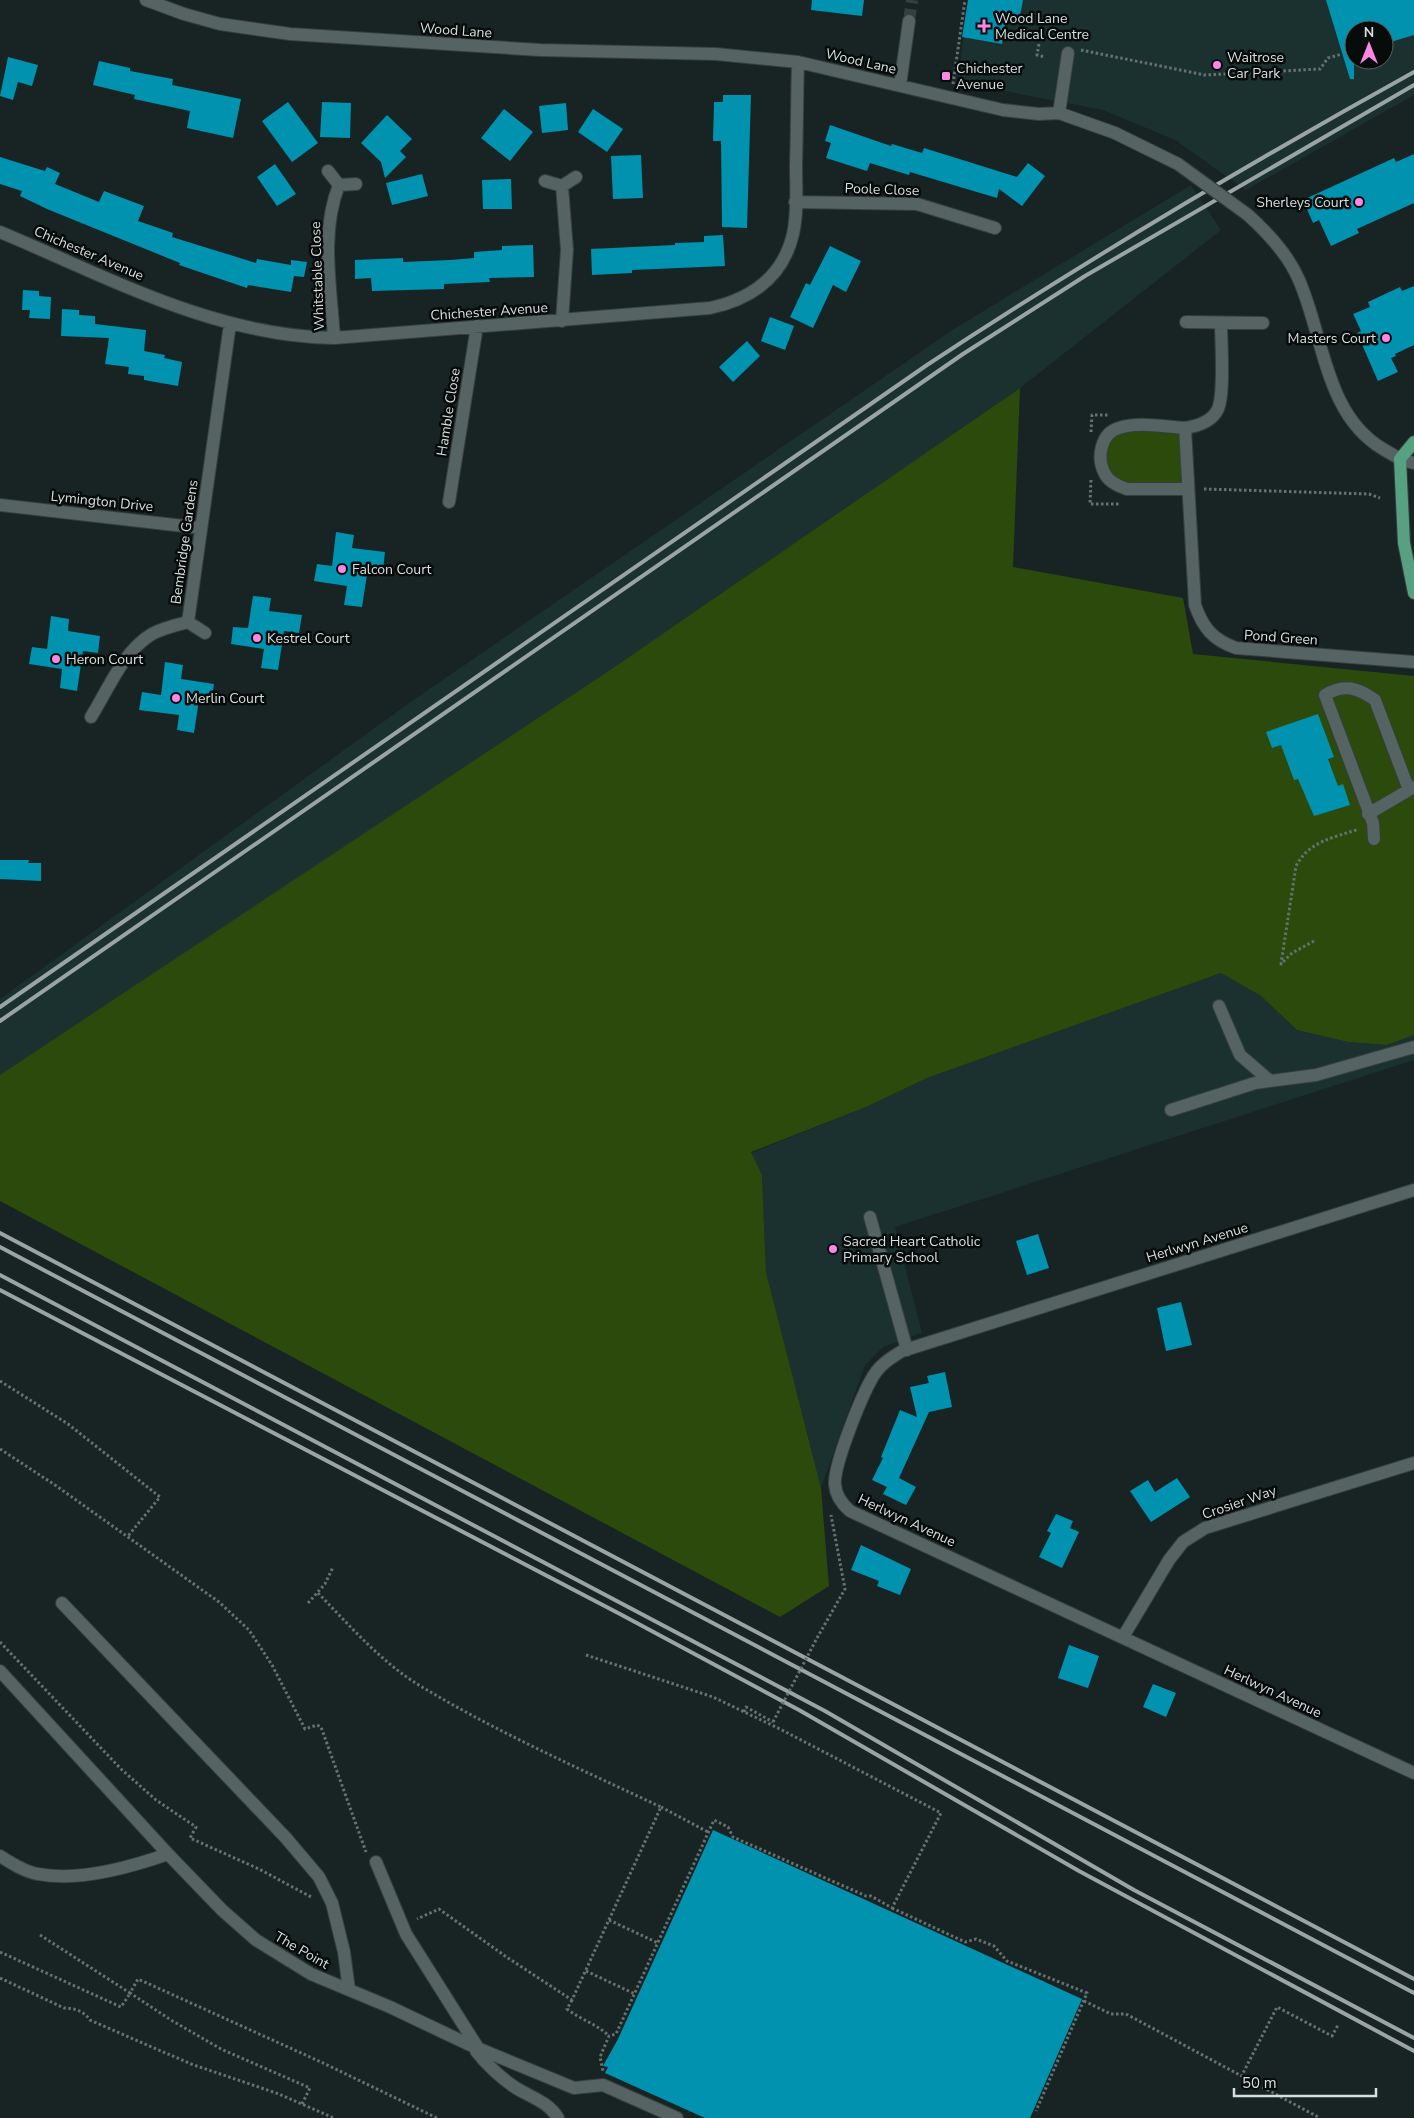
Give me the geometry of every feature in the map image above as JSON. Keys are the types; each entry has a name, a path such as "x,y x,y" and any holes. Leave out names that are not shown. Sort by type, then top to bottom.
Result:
{"main road":[{"path":"1414,442 1400,459 1403,535 1414,592"}],"street":[{"name":"Wood Lane","path":"146,0 184,14 220,24 290,34 540,50 716,54 798,62 1003,110 1039,114 1059,113 1124,137 1178,164 1248,215 1268,233 1299,278 1312,313 1335,393 1344,411 1372,443 1400,459 1414,463"},
{"path":"900,85 909,22"},
{"path":"1059,113 1074,54"},
{"name":"Chichester Avenue","path":"0,232 188,311 230,324 282,335 334,338 688,311 733,303 768,280 779,265 793,234 798,62"},
{"path":"328,172 339,185 356,184"},
{"path":"562,186 576,176"},
{"path":"545,181 562,186"},
{"name":"Whitstable Close","path":"334,338 328,234 332,206 339,185"},
{"path":"562,186 567,250 562,320"},
{"name":"Poole Close","path":"795,202 917,204 995,228"},
{"path":"1186,322 1262,323"},
{"path":"1188,489 1127,489 1110,481 1102,468 1102,443 1112,430 1129,426 1185,428 1206,422 1218,409 1221,396 1221,323"},
{"name":"Bembridge Gardens","path":"91,717 129,654 140,642 152,634 188,622 230,324"},
{"name":"Hamble Close","path":"448,502 477,326"},
{"name":"Pond Green","path":"1185,428 1195,605 1204,626 1221,643 1236,648 1414,662"},
{"name":"Lymington Drive","path":"0,505 201,528"},
{"path":"188,622 205,633"},
{"path":"1370,818 1410,783 1375,700 1364,692 1348,688 1336,688 1325,695 1370,818 1374,838"},
{"path":"1219,1006 1240,1055 1269,1080"},
{"path":"1171,1110 1269,1080 1316,1075 1414,1047"},
{"name":"Herlwyn Avenue","path":"1414,1190 907,1350 886,1361 871,1379 842,1452 835,1484 840,1502 850,1511 1123,1636 1414,1773"},
{"path":"870,1217 907,1350"},
{"name":"Crosier Way","path":"1123,1636 1169,1560 1183,1542 1204,1528 1414,1462"},
{"path":"62,1604 286,1838 319,1877 336,1915 349,1990"},
{"name":"The Point","path":"0,1671 168,1854 222,1910 256,1940 311,1974 478,2048 574,2088 603,2085 677,2118"},
{"path":"0,1856 37,1874 57,1876 98,1872 138,1865 168,1854"},
{"path":"376,1862 403,1926 478,2048 476,2051 487,2066 514,2086 552,2108 558,2118"}],"path":[{"path":"951,98 965,0"},
{"path":"1039,44 1037,56 1046,57"},
{"path":"1074,54 1081,50 1205,76 1320,69 1328,58 1342,54"},
{"path":"1188,489 1369,494 1380,498"},
{"path":"1314,940 1292,953 1281,964 1296,866 1303,854 1311,846 1370,818"},
{"path":"0,1381 68,1424 160,1497 128,1536"},
{"path":"0,1449 128,1536 219,1602 249,1630 272,1665 305,1729 317,1724 321,1727 368,1859 376,1862"},
{"path":"744,1712 746,1707 773,1722 830,1612 845,1589 831,1515 840,1502"},
{"path":"308,1604 318,1593 334,1567"},
{"path":"318,1593 390,1664 423,1688 496,1729 661,1807 708,1832"},
{"path":"0,1642 121,1769 156,1800 196,1827 190,1838 259,1869 312,1898 324,1888"},
{"path":"586,1655 713,1697 941,1813 892,1908"},
{"path":"609,2036 600,2027 577,2017 567,2009 661,1807"},
{"path":"609,2036 616,2034 714,1820 728,1827 733,1837 866,1896 871,1896 892,1908 965,1942 976,1939 994,1946 1008,1961 1087,1993 1036,2111"},
{"path":"403,1926 439,1908 508,1958 572,2000"},
{"path":"609,1920 658,1943"},
{"path":"40,1935 130,1994 221,2049 310,2088 302,2104"},
{"path":"0,1952 121,2007 138,1979 321,2062 437,2118"},
{"path":"586,1971 635,1994"},
{"path":"0,1978 64,2008 86,2014 90,2020 192,2064 302,2104 334,2118"},
{"path":"1084,2001 1111,2014 1126,2014 1320,2118"},
{"path":"1241,2077 1277,2007 1332,2036 1338,2024"},
{"path":"598,2086 604,2075 600,2057 609,2036"}],"shaded area":[{"path":"968,0 1414,0 1414,95 1246,190 1175,140 1103,110 958,82"},
{"path":"1191,185 1221,230 1020,388 610,670 0,1075 0,999 412,701 954,329"},
{"name":"Sacred Heart Catholic Primary School","path":"1221,973 1261,996 1297,1030 1348,1042 1387,1045 1414,1035 1414,1060 895,1227 922,1333 883,1347 865,1365 821,1488 766,1272 762,1175 751,1153 866,1107 927,1078"}],"green space":[{"path":"1020,388 1013,567 1183,598 1193,654 1414,676 1414,1035 1387,1045 1348,1042 1297,1030 1261,996 1221,973 927,1078 866,1107 751,1152 762,1175 766,1272 821,1488 829,1586 780,1617 0,1201 0,1075 610,670"},
{"path":"1185,428 1188,489 1127,489 1105,475 1106,436 1112,430"}],"building":[{"path":"812,0 864,0 862,16 811,10"},
{"name":"Wood Lane Medical Centre","path":"968,0 1023,0 1019,21 1006,19 1002,44 962,37"},
{"path":"1326,0 1414,0 1414,35 1394,41 1394,20 1344,20 1344,59"},
{"path":"8,57 38,65 32,86 18,82 13,100 0,96"},
{"path":"99,61 130,68 130,71 173,79 172,85 241,99 233,138 187,128 190,111 134,99 135,95 93,85"},
{"path":"1347,70 1354,70 1354,79 1350,79"},
{"path":"723,95 751,95 747,228 722,227 721,141 713,141 714,102 723,102"},
{"path":"288,102 318,143 292,162 262,121"},
{"path":"322,102 351,103 350,138 320,137"},
{"path":"566,103 568,130 542,133 539,106"},
{"path":"504,109 533,132 510,161 481,138"},
{"path":"593,109 623,129 607,152 578,132"},
{"path":"387,115 412,139 400,151 406,157 385,178 381,162 361,143"},
{"path":"830,125 891,146 892,144 922,153 924,148 1017,177 1028,163 1045,176 1022,206 999,189 997,198 910,172 909,175 870,163 867,171 826,158 831,143 825,141"},
{"name":"Sherleys Court","path":"1414,154 1414,203 1357,229 1359,233 1331,246 1319,220 1313,223 1303,200 1394,158 1396,162"},
{"path":"641,155 643,198 613,199 611,156"},
{"path":"0,157 45,171 47,167 60,173 55,184 99,202 104,191 144,206 138,221 173,233 172,237 256,263 257,259 291,265 291,260 307,262 304,277 294,276 291,292 248,285 247,288 179,265 180,263 47,209 20,196 22,191 0,184"},
{"path":"275,164 296,194 277,206 257,177"},
{"path":"422,174 428,196 392,205 386,183"},
{"path":"511,179 512,209 483,209 482,180"},
{"path":"723,235 725,266 632,270 632,273 592,275 591,249 704,242 704,236"},
{"path":"533,245 534,277 489,278 490,282 444,284 444,289 372,291 371,278 355,279 355,260 403,258 403,262 474,258 474,252 502,250 502,246"},
{"path":"830,246 861,261 846,292 833,285 813,328 790,317 806,283 810,285"},
{"name":"Masters Court","path":"1414,286 1414,345 1395,354 1396,356 1391,358 1398,372 1378,381 1357,333 1361,331 1353,314 1370,307 1368,302 1400,287 1402,291"},
{"path":"23,290 39,291 39,296 51,297 50,319 29,318 30,310 22,310"},
{"path":"62,309 79,310 79,315 95,316 95,324 146,330 144,351 165,355 164,358 182,362 178,386 144,380 144,376 128,374 129,367 105,364 109,338 61,336"},
{"path":"770,317 794,326 785,350 761,341"},
{"path":"747,341 760,356 733,382 719,367"},
{"name":"Falcon Court","path":"336,532 354,535 352,548 385,552 383,570 368,568 362,607 344,605 347,586 314,581 317,564 332,566"},
{"name":"Kestrel Court","path":"253,596 271,598 269,611 302,615 299,633 284,631 278,670 261,668 264,649 231,644 233,627 248,628"},
{"name":"Heron Court","path":"51,616 69,619 68,631 100,636 98,653 83,651 77,691 60,688 62,669 29,664 32,647 47,649"},
{"name":"Merlin Court","path":"165,662 183,665 181,679 214,684 211,702 199,700 194,733 177,730 179,715 139,710 142,692 161,695"},
{"path":"1318,714 1334,757 1328,759 1338,786 1343,784 1350,805 1314,816 1298,779 1294,780 1281,745 1272,748 1266,732"},
{"path":"0,860 29,860 28,863 41,863 41,881 0,879"},
{"path":"1038,1234 1049,1268 1027,1275 1016,1241"},
{"path":"1181,1302 1192,1345 1166,1351 1157,1308"},
{"path":"945,1372 952,1407 929,1412 899,1478 916,1487 906,1505 883,1494 887,1487 872,1480 883,1458 881,1457 900,1410 917,1417 910,1387 929,1383 927,1376"},
{"path":"1177,1478 1190,1497 1151,1522 1130,1491 1148,1480 1155,1492"},
{"path":"1056,1514 1073,1521 1070,1528 1079,1532 1062,1568 1039,1557 1051,1533 1047,1531"},
{"path":"861,1545 911,1569 900,1595 877,1586 879,1581 851,1570"},
{"path":"1069,1645 1099,1656 1088,1688 1058,1678"},
{"path":"1153,1684 1176,1693 1166,1717 1143,1707"},
{"path":"713,1830 1082,1999 1030,2118 705,2118 605,2073 608,2067 603,2066 618,2039"}],"tunnel":[{"path":"909,21 912,0"}],"railway":[{"path":"0,1007 927,365 1046,288 1167,214 1414,72"},
{"path":"0,1021 963,354 1085,276 1414,85"},
{"path":"0,1233 1414,1979"},
{"path":"0,1247 1414,1993"},
{"path":"0,1275 825,1711 1134,1890 1414,2038"},
{"path":"0,1290 620,1614 799,1710 1079,1871 1414,2051"}],"place":[{"name":"Wood Lane Medical Centre","path":"984,26"},
{"name":"Waitrose Car Park","path":"1217,65"},
{"name":"Chichester Avenue","path":"946,76"},
{"name":"Sherleys Court","path":"1359,202"},
{"name":"Masters Court","path":"1386,338"},
{"name":"Falcon Court","path":"342,569"},
{"name":"Kestrel Court","path":"257,638"},
{"name":"Heron Court","path":"56,659"},
{"name":"Merlin Court","path":"176,698"},
{"name":"Sacred Heart Catholic Primary School","path":"833,1249"}]}
